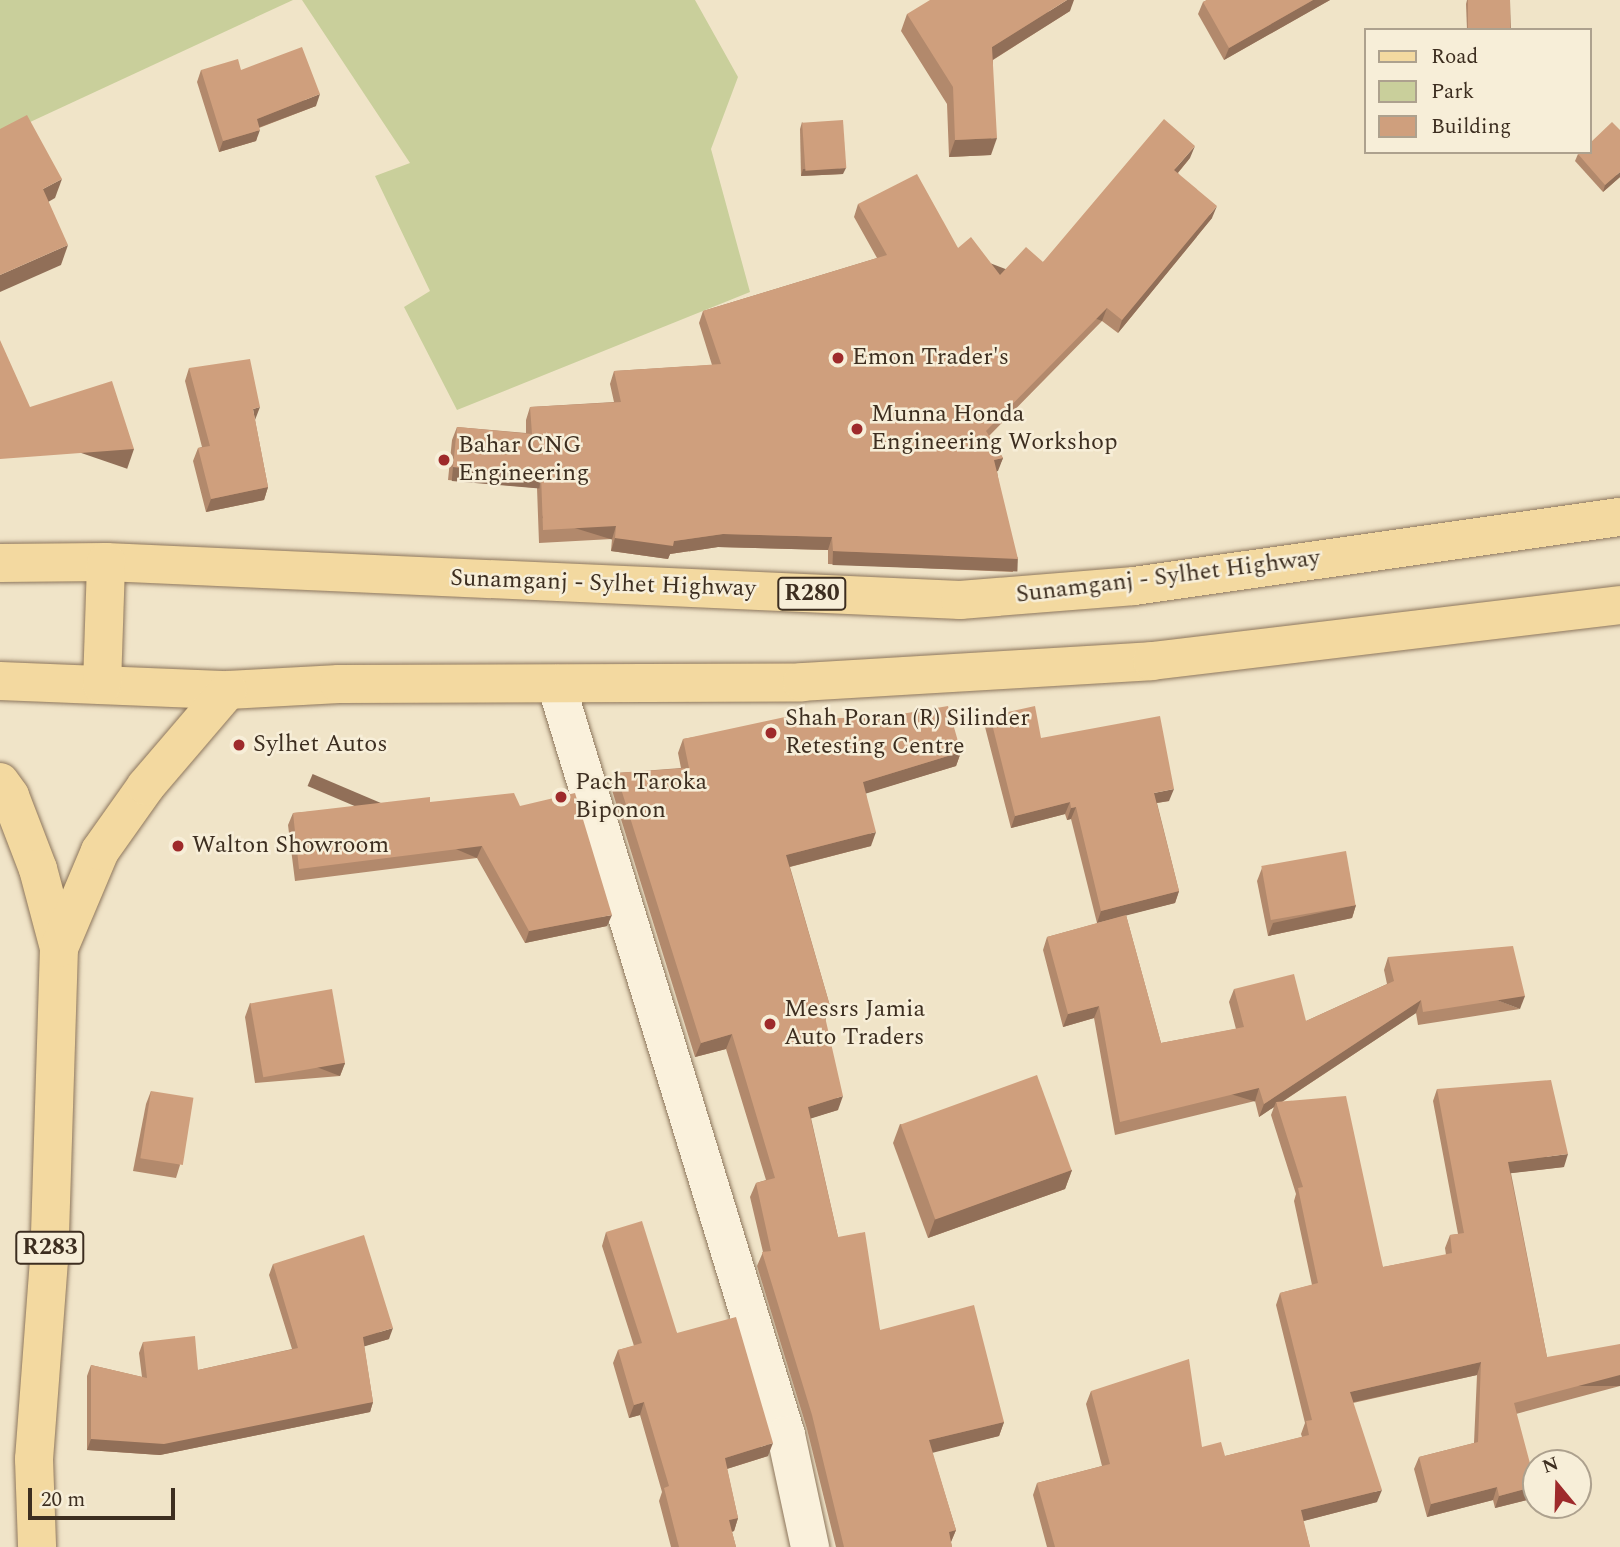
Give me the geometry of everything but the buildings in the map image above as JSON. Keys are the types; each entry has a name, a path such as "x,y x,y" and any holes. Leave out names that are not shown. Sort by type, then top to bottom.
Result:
{"main road":[{"name":"Sunamganj - Sylhet Highway","path":"0,563 106,562 960,600 1134,586 1620,517"},
{"path":"102,685 106,562"},
{"path":"0,681 228,690 339,684 802,682 1152,661 1620,605"},
{"path":"60,948 100,850 146,786 228,690"},
{"path":"0,782 10,796 38,869 60,948"},
{"name":"R283","path":"37,1547 34,1459 49,1260 60,948"}],"street":[{"path":"556,684 786,1435 810,1547"}],"green space":[{"path":"0,0 293,0 0,136"},
{"path":"302,0 695,0 738,77 711,149 750,292 457,410 404,307 430,291 375,176 410,163"}],"place":[{"name":"Emon Trader's","path":"838,358"},
{"name":"Munna Honda Engineering Workshop","path":"857,429"},
{"name":"Bahar CNG Engineering","path":"444,460"},
{"name":"Shah Poran (R) Silinder Retesting Centre","path":"771,733"},
{"name":"Sylhet Autos","path":"239,745"},
{"name":"Pach Taroka Biponon","path":"561,797"},
{"name":"Walton Showroom","path":"178,846"},
{"name":"Messrs Jamia Auto Traders","path":"770,1024"}]}
